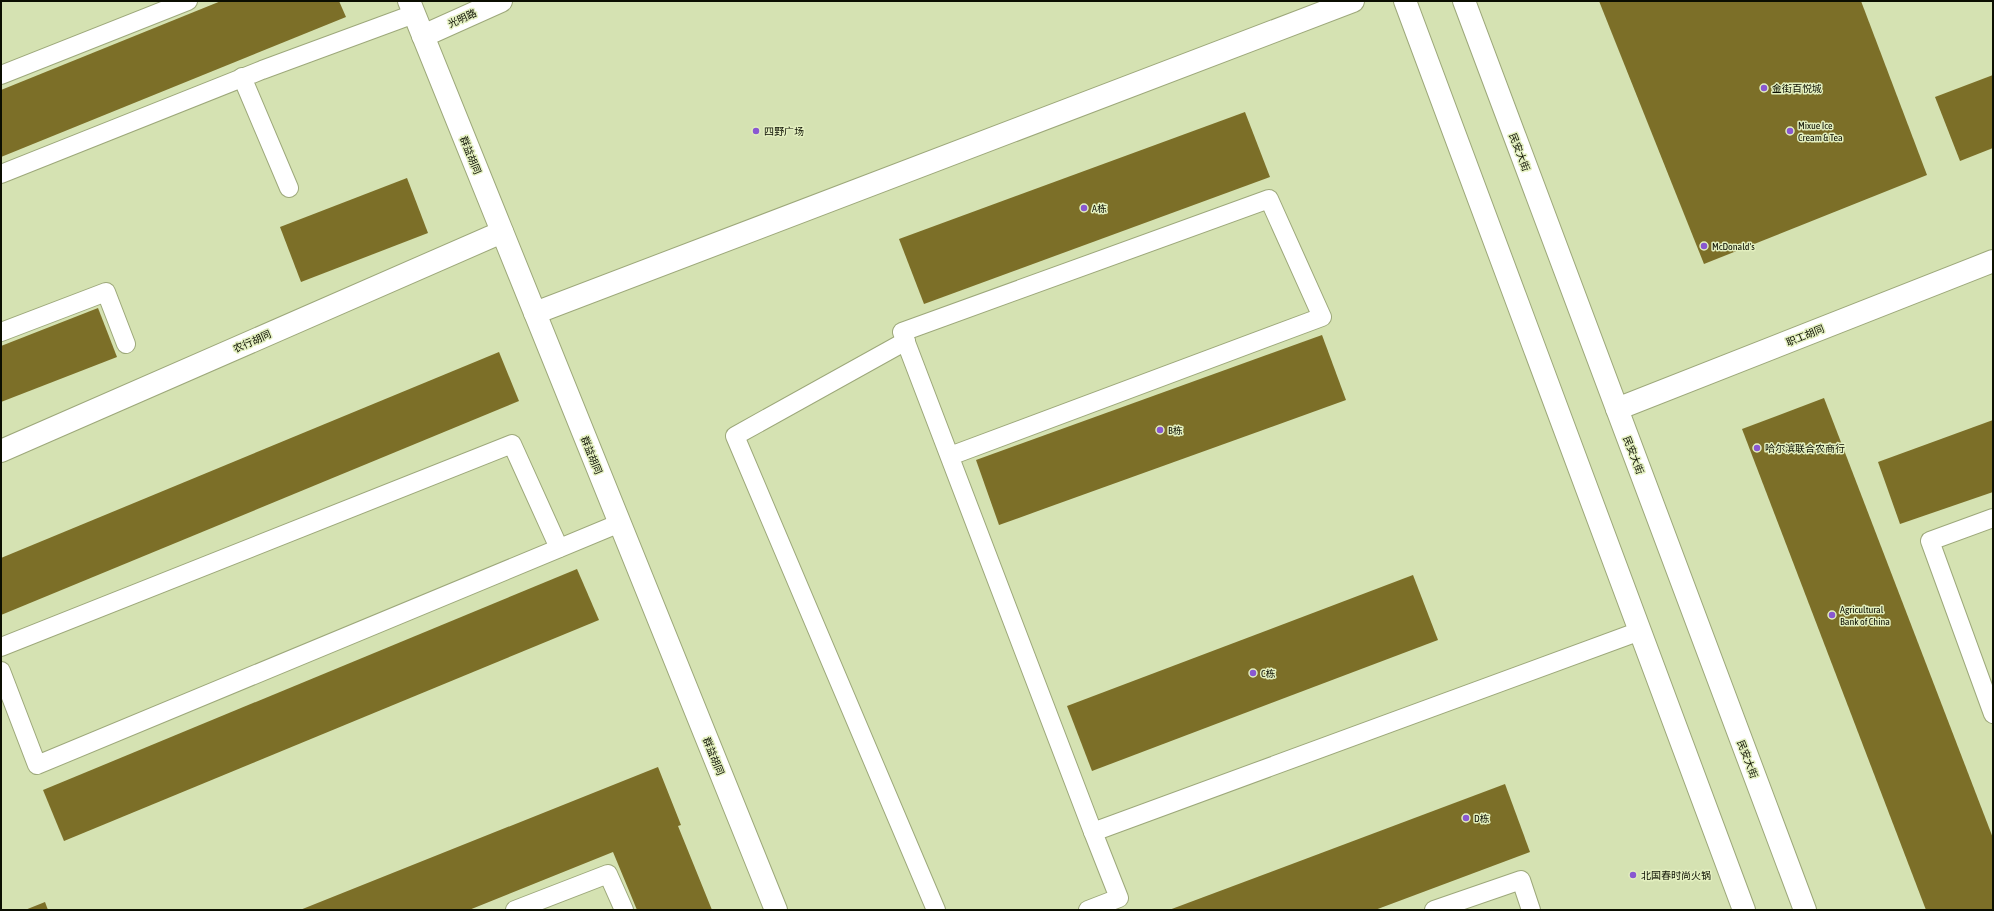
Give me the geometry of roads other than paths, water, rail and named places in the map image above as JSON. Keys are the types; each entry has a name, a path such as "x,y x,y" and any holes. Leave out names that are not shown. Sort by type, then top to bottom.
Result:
{"street":[{"name":"光明路","path":"423,36 501,1"},
{"path":"535,313 1353,1"},
{"path":"1405,1 1744,910"},
{"name":"民安大街","path":"1464,1 1804,910"},
{"name":"群益胡同","path":"411,7 776,910"},
{"name":"农行胡同","path":"1,450 502,232"},
{"name":"职工胡同","path":"1617,409 1993,261"}],"lane":[{"path":"1,76 188,1"},
{"path":"1,174 242,78 411,7"},
{"path":"242,78 289,188"},
{"path":"950,456 1322,317 1269,199 902,332 1093,832 1122,904 1088,910"},
{"path":"1,332 106,292 126,344"},
{"path":"906,341 735,436 936,910"},
{"path":"1,647 512,444 559,548"},
{"path":"1993,518 1930,541 1993,714"},
{"path":"1,671 37,764 620,523"},
{"path":"1093,832 1640,631"},
{"path":"515,910 608,874 624,910"},
{"path":"1434,910 1520,880 1531,910"}],"place":[{"name":"金街百悦城","path":"1764,88"},
{"name":"四野广场","path":"756,131"},
{"name":"Mixue Ice Cream & Tea","path":"1790,131"},
{"name":"A栋","path":"1084,208"},
{"name":"McDonald's","path":"1704,246"},
{"name":"B栋","path":"1160,430"},
{"name":"哈尔滨联合农商行","path":"1757,448"},
{"name":"Agricultural Bank of China","path":"1832,615"},
{"name":"C栋","path":"1253,673"},
{"name":"D栋","path":"1466,818"},
{"name":"北国春时尚火锅","path":"1633,875"}]}
